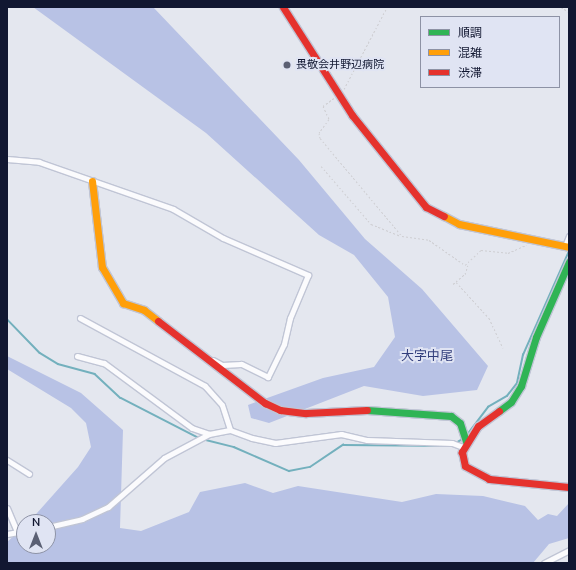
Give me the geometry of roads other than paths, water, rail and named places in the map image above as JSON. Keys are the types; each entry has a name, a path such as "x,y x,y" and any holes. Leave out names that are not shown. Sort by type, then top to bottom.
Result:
{"street":[{"path":"283,7 338,96 420,201 433,212 459,224 567,246 569,236"},
{"path":"7,159 39,162 173,209 223,238 308,275 290,318 284,344 268,377 240,364 222,365 199,355"},
{"path":"92,181 102,266 118,298 124,303 144,310 199,355 275,409 451,416 460,423 464,445 465,466 485,478 569,487"},
{"path":"464,445 481,423 516,397 569,262"},
{"path":"80,318 216,394 230,430"},
{"path":"77,356 104,363 190,427 209,434"},
{"path":"56,525 82,519 112,504 164,458 209,434 230,430 275,443 341,434 367,440 450,442 464,445"},
{"path":"7,460 29,474"},
{"path":"7,508 16,528"},
{"path":"544,563 569,550"}],"waterway":[{"path":"467,435 488,407 507,396 517,383 523,355 569,251"},
{"path":"7,319 40,353 58,364 95,374 121,398 199,438"},
{"path":"202,439 234,447 289,471 310,467 343,445 453,446"},
{"path":"456,443 463,439"}],"place":[{"name":"畏敬会井野辺病院","path":"287,65"}],"district":[{"name":"大字中尾","path":"427,356"}]}
